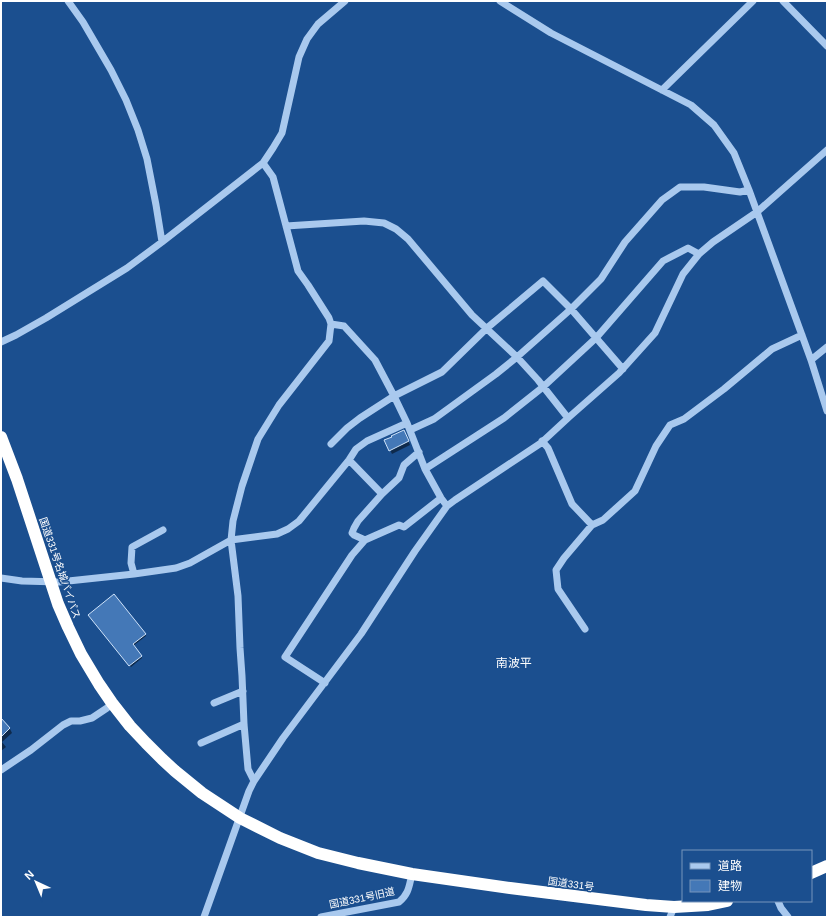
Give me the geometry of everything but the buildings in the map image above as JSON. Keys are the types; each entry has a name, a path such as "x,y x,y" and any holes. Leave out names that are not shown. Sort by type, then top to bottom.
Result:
{"highway":[{"name":"国道331号名城バイパス","path":"1,437 17,479 58,604 78,647 99,684 112,703 146,743 175,771 202,793 240,818 280,838 318,853 412,874"},
{"path":"812,873 827,866"},
{"name":"国道331号","path":"412,874 646,906 672,912 722,902"}],"street":[{"path":"68,1 83,22 111,70 126,100 138,130 147,159 162,242"},
{"path":"1,342 74,302 127,268 262,163 282,133 299,57 307,39 318,24 345,1"},
{"path":"500,1 551,33 691,105 714,125 734,153 749,190 802,335 827,411"},
{"path":"662,90 754,1"},
{"path":"783,1 827,46"},
{"path":"204,917 249,791 254,781 283,738 361,634 415,551 447,506 542,441 620,373 655,333 683,274 700,254 713,242 757,212 827,150"},
{"path":"254,781 248,769 244,724 238,596 231,540 232,521 258,439 279,404 330,342 331,324 329,318 298,271 273,177 262,163"},
{"path":"1,578 22,581 59,582 176,568 190,563 231,540 277,534 288,529 299,521 349,460 356,449 367,441 434,419 517,357 571,309 600,279 626,242 662,200 680,187 704,187 740,192 749,190"},
{"path":"286,226 364,221 384,224 396,229 408,239 472,314 517,357 568,418"},
{"path":"425,469 504,418 543,387 596,338 662,260 688,248 700,254"},
{"path":"331,444 347,428 360,418 394,396 442,372 487,328 543,281 571,309 623,370"},
{"path":"331,324 344,326 375,360 394,396 425,469 447,506"},
{"path":"585,629 558,590 556,570 564,558 592,525 603,520 635,491 656,446 670,425 684,419 724,389 772,348 802,335"},
{"path":"810,360 827,347"},
{"path":"542,441 548,448 572,504 592,525"},
{"path":"365,540 354,535 352,532 358,521 382,494 399,478 404,465 418,452"},
{"path":"349,460 382,494"},
{"path":"324,683 285,657 352,555 365,540 399,525 404,527 441,498"},
{"path":"134,574 131,563 132,546 163,530"},
{"path":"214,703 243,691"},
{"path":"1,770 31,750 63,725 71,721 80,721 92,718 112,703"},
{"path":"201,743 244,724"},
{"name":"国道331号旧道","path":"321,917 399,902 408,891 412,874"},
{"path":"778,902 780,908 788,917"}],"district":[{"name":"南波平","path":"514,663"}]}
